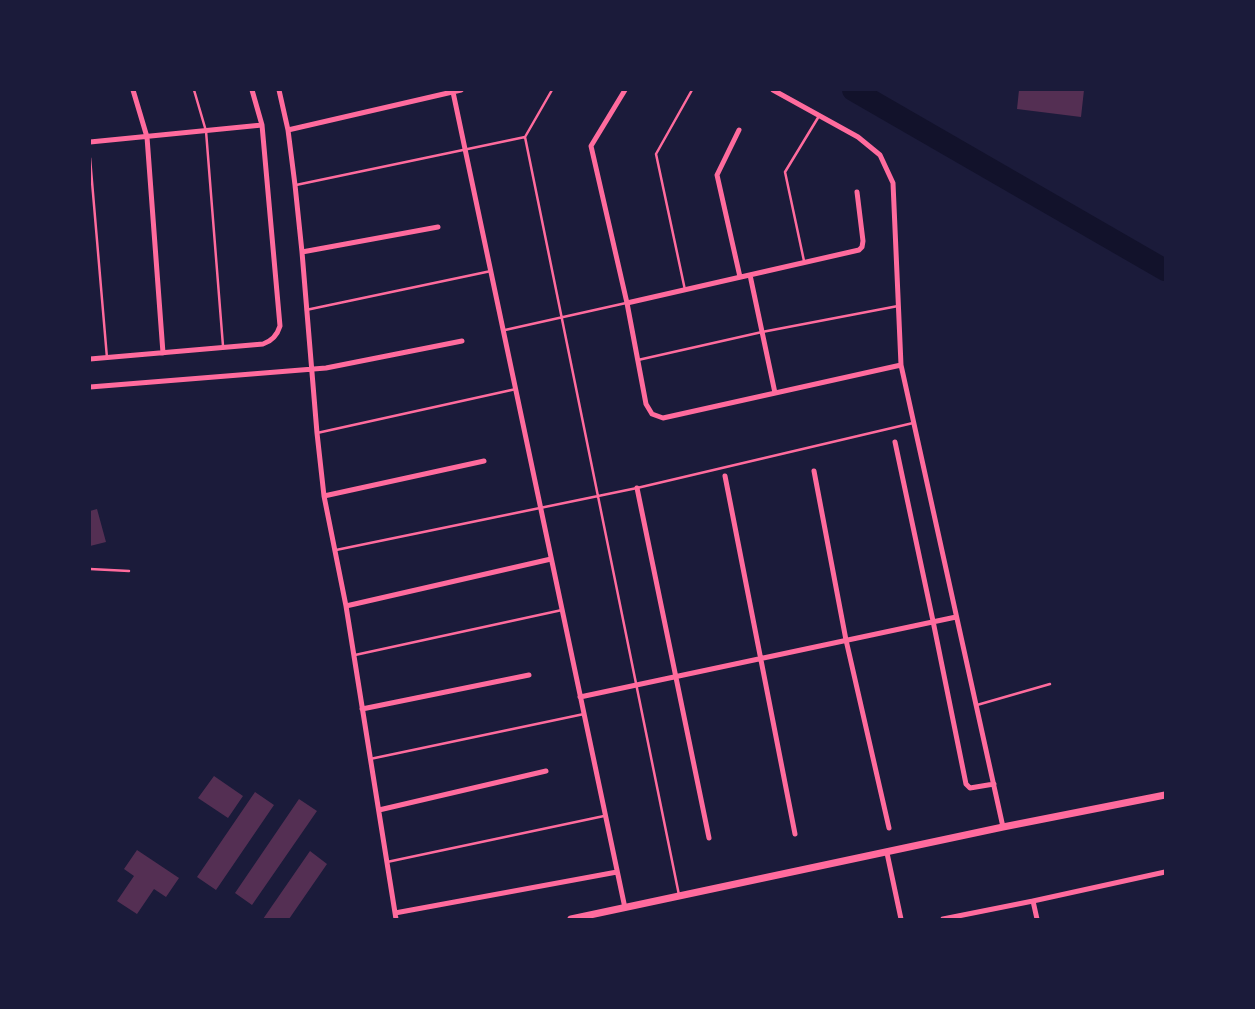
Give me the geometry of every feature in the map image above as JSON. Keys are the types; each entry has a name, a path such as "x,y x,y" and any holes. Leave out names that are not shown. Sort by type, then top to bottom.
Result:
{"street":[{"path":"133,90 147,137 163,353"},
{"path":"90,359 224,348 266,343 274,338 280,326 262,125 252,90"},
{"path":"279,90 288,130 295,185 324,496 346,606 396,916 618,872"},
{"path":"288,130 461,90"},
{"path":"625,90 591,146 627,302 646,404 652,414 663,418 901,365"},
{"path":"773,90 858,137 880,155 893,183 901,365 1003,827"},
{"path":"453,92 625,908"},
{"path":"90,142 262,125"},
{"path":"740,130 717,175 740,277"},
{"path":"627,302 856,251 862,247 863,241 857,192"},
{"path":"302,252 438,227"},
{"path":"750,275 775,393"},
{"path":"90,387 326,368 462,341"},
{"path":"894,442 934,621 966,784 970,788 994,784"},
{"path":"324,496 484,461"},
{"path":"814,471 846,640 889,828"},
{"path":"725,476 795,834"},
{"path":"637,488 709,838"},
{"path":"346,606 552,559"},
{"path":"580,697 956,617"},
{"path":"362,709 529,675"},
{"path":"378,810 546,771"},
{"path":"571,919 1003,827 1165,795"},
{"path":"888,853 901,919"},
{"path":"943,919 1165,872"},
{"path":"1033,901 1037,919"}],"lane":[{"path":"194,90 206,131 224,348"},
{"path":"552,90 525,137 680,896"},
{"path":"685,290 656,154 692,90"},
{"path":"805,263 786,172 819,116"},
{"path":"295,185 525,137"},
{"path":"90,158 107,358"},
{"path":"306,310 491,271"},
{"path":"503,330 627,302"},
{"path":"638,360 762,332 898,306"},
{"path":"317,433 516,389"},
{"path":"335,550 637,488 913,424"},
{"path":"90,569 129,572"},
{"path":"354,656 562,610"},
{"path":"976,706 1050,684"},
{"path":"370,758 584,714"},
{"path":"387,862 606,816"},
{"path":"971,913 972,919"}],"building":[{"path":"1019,90 1084,90 1081,117 1017,109"},
{"path":"97,509 106,542 90,546 90,511"},
{"path":"214,776 243,796 228,818 198,798"},
{"path":"255,792 274,805 216,890 197,877"},
{"path":"299,799 317,811 252,905 235,893"},
{"path":"137,850 179,878 166,897 154,889 137,914 117,901 134,876 124,869"},
{"path":"310,851 327,864 289,919 263,919"}],"waterway":[{"path":"853,90 1165,270"}]}
